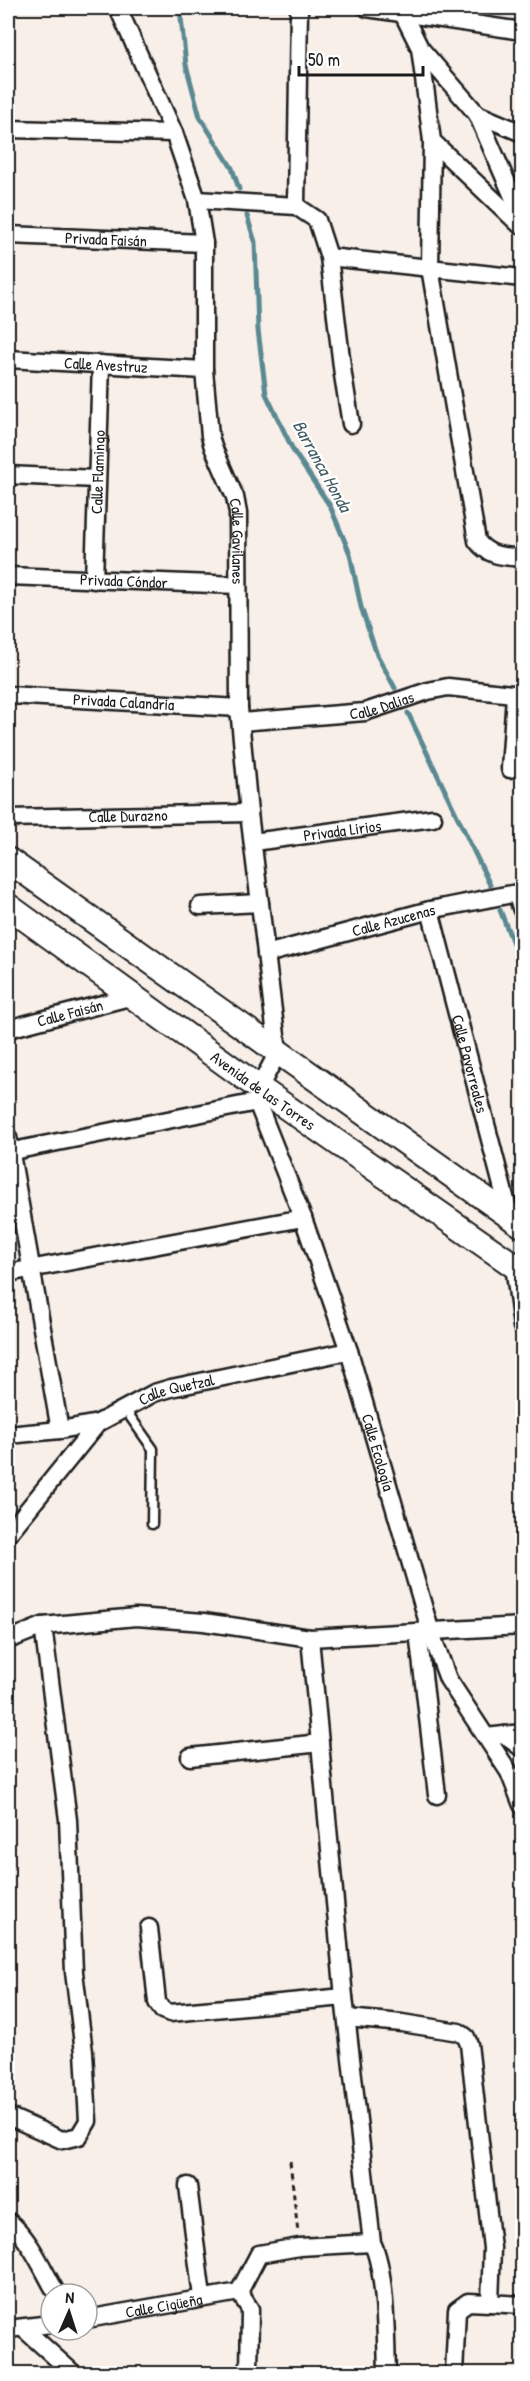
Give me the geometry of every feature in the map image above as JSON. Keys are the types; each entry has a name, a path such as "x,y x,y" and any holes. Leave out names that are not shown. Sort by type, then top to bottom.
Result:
{"main road":[{"path":"8,860 516,1221"},
{"name":"Avenida de las Torres","path":"8,906 133,996 258,1095 518,1268"}],"street":[{"name":"Calle Gavilanes","path":"118,8 174,134 197,200 204,243 204,370 213,447 235,497 236,505 240,715 249,813 278,1052"},
{"path":"296,206 298,8"},
{"path":"367,8 403,11 522,32"},
{"path":"403,11 420,48 477,114 521,221"},
{"path":"420,48 432,141 430,268 477,541 484,550 493,555 522,558"},
{"path":"477,114 522,133"},
{"path":"8,129 174,134"},
{"path":"432,141 521,221"},
{"path":"197,200 296,206 316,220 329,257 351,424"},
{"name":"Privada Faisán","path":"8,235 204,243"},
{"path":"329,257 522,278"},
{"name":"Calle Avestruz","path":"8,359 204,370"},
{"name":"Calle Flamingo","path":"94,580 101,364"},
{"path":"8,475 96,479"},
{"name":"Privada Cóndor","path":"8,576 238,585"},
{"name":"Calle Dalias","path":"240,715 365,712 428,691 448,687 519,695"},
{"path":"510,769 519,695"},
{"name":"Privada Calandria","path":"8,696 240,715"},
{"name":"Calle Durazno","path":"8,818 249,813"},
{"name":"Privada Lirios","path":"253,842 433,818"},
{"path":"519,893 522,910"},
{"name":"Calle Azucenas","path":"266,954 430,910 519,893"},
{"path":"200,906 260,903"},
{"name":"Calle Pavorreales","path":"430,910 516,1221"},
{"name":"Calle Faisán","path":"8,1029 133,996"},
{"path":"60,1430 8,1147 258,1095 278,1052"},
{"name":"Calle Ecología","path":"258,1095 349,1351 424,1633 448,1679 509,1772 522,1805"},
{"path":"8,1273 303,1218"},
{"path":"518,1268 522,1327"},
{"name":"Calle Quetzal","path":"8,1435 60,1430 98,1423 124,1407 171,1388 349,1351"},
{"path":"8,1534 98,1423"},
{"path":"8,1640 43,1626 136,1617 204,1622 310,1638 522,1626"},
{"path":"8,2116 62,2140 79,2136 88,2121 84,2052 74,1972 68,1820 43,1626"},
{"path":"424,1633 437,1795"},
{"path":"310,1638 346,2018 372,2243 378,2253 387,2373"},
{"path":"486,1737 522,1733"},
{"path":"504,1735 522,1748"},
{"path":"190,1758 320,1743"},
{"path":"149,1928 157,2002 162,2010 170,2013 344,1997"},
{"path":"346,2018 459,2032 466,2037 469,2044 492,2248 490,2303"},
{"path":"188,2186 202,2297"},
{"path":"8,2221 28,2244 50,2282"},
{"path":"249,2373 250,2309 239,2292 259,2254 299,2247 372,2243"},
{"name":"Calle Cigüeña","path":"99,2317 239,2292"},
{"path":"454,2373 457,2310 468,2302 522,2306"},
{"path":"15,2329 39,2326"},
{"path":"15,2329 74,2373"}],"lane":[{"path":"124,1407 153,1449 152,1524"}],"path":[{"path":"290,2161 299,2247"}],"waterway":[{"name":"Barranca Honda","path":"180,8 186,65 200,117 232,168 239,189"},
{"name":"Barranca Honda","path":"247,216 255,242 258,330 266,394 294,452 330,506 350,554 361,607 377,655 395,688"},
{"name":"Barranca Honda","path":"408,713 490,885"},
{"name":"Barranca Honda","path":"500,910 522,966"}]}
